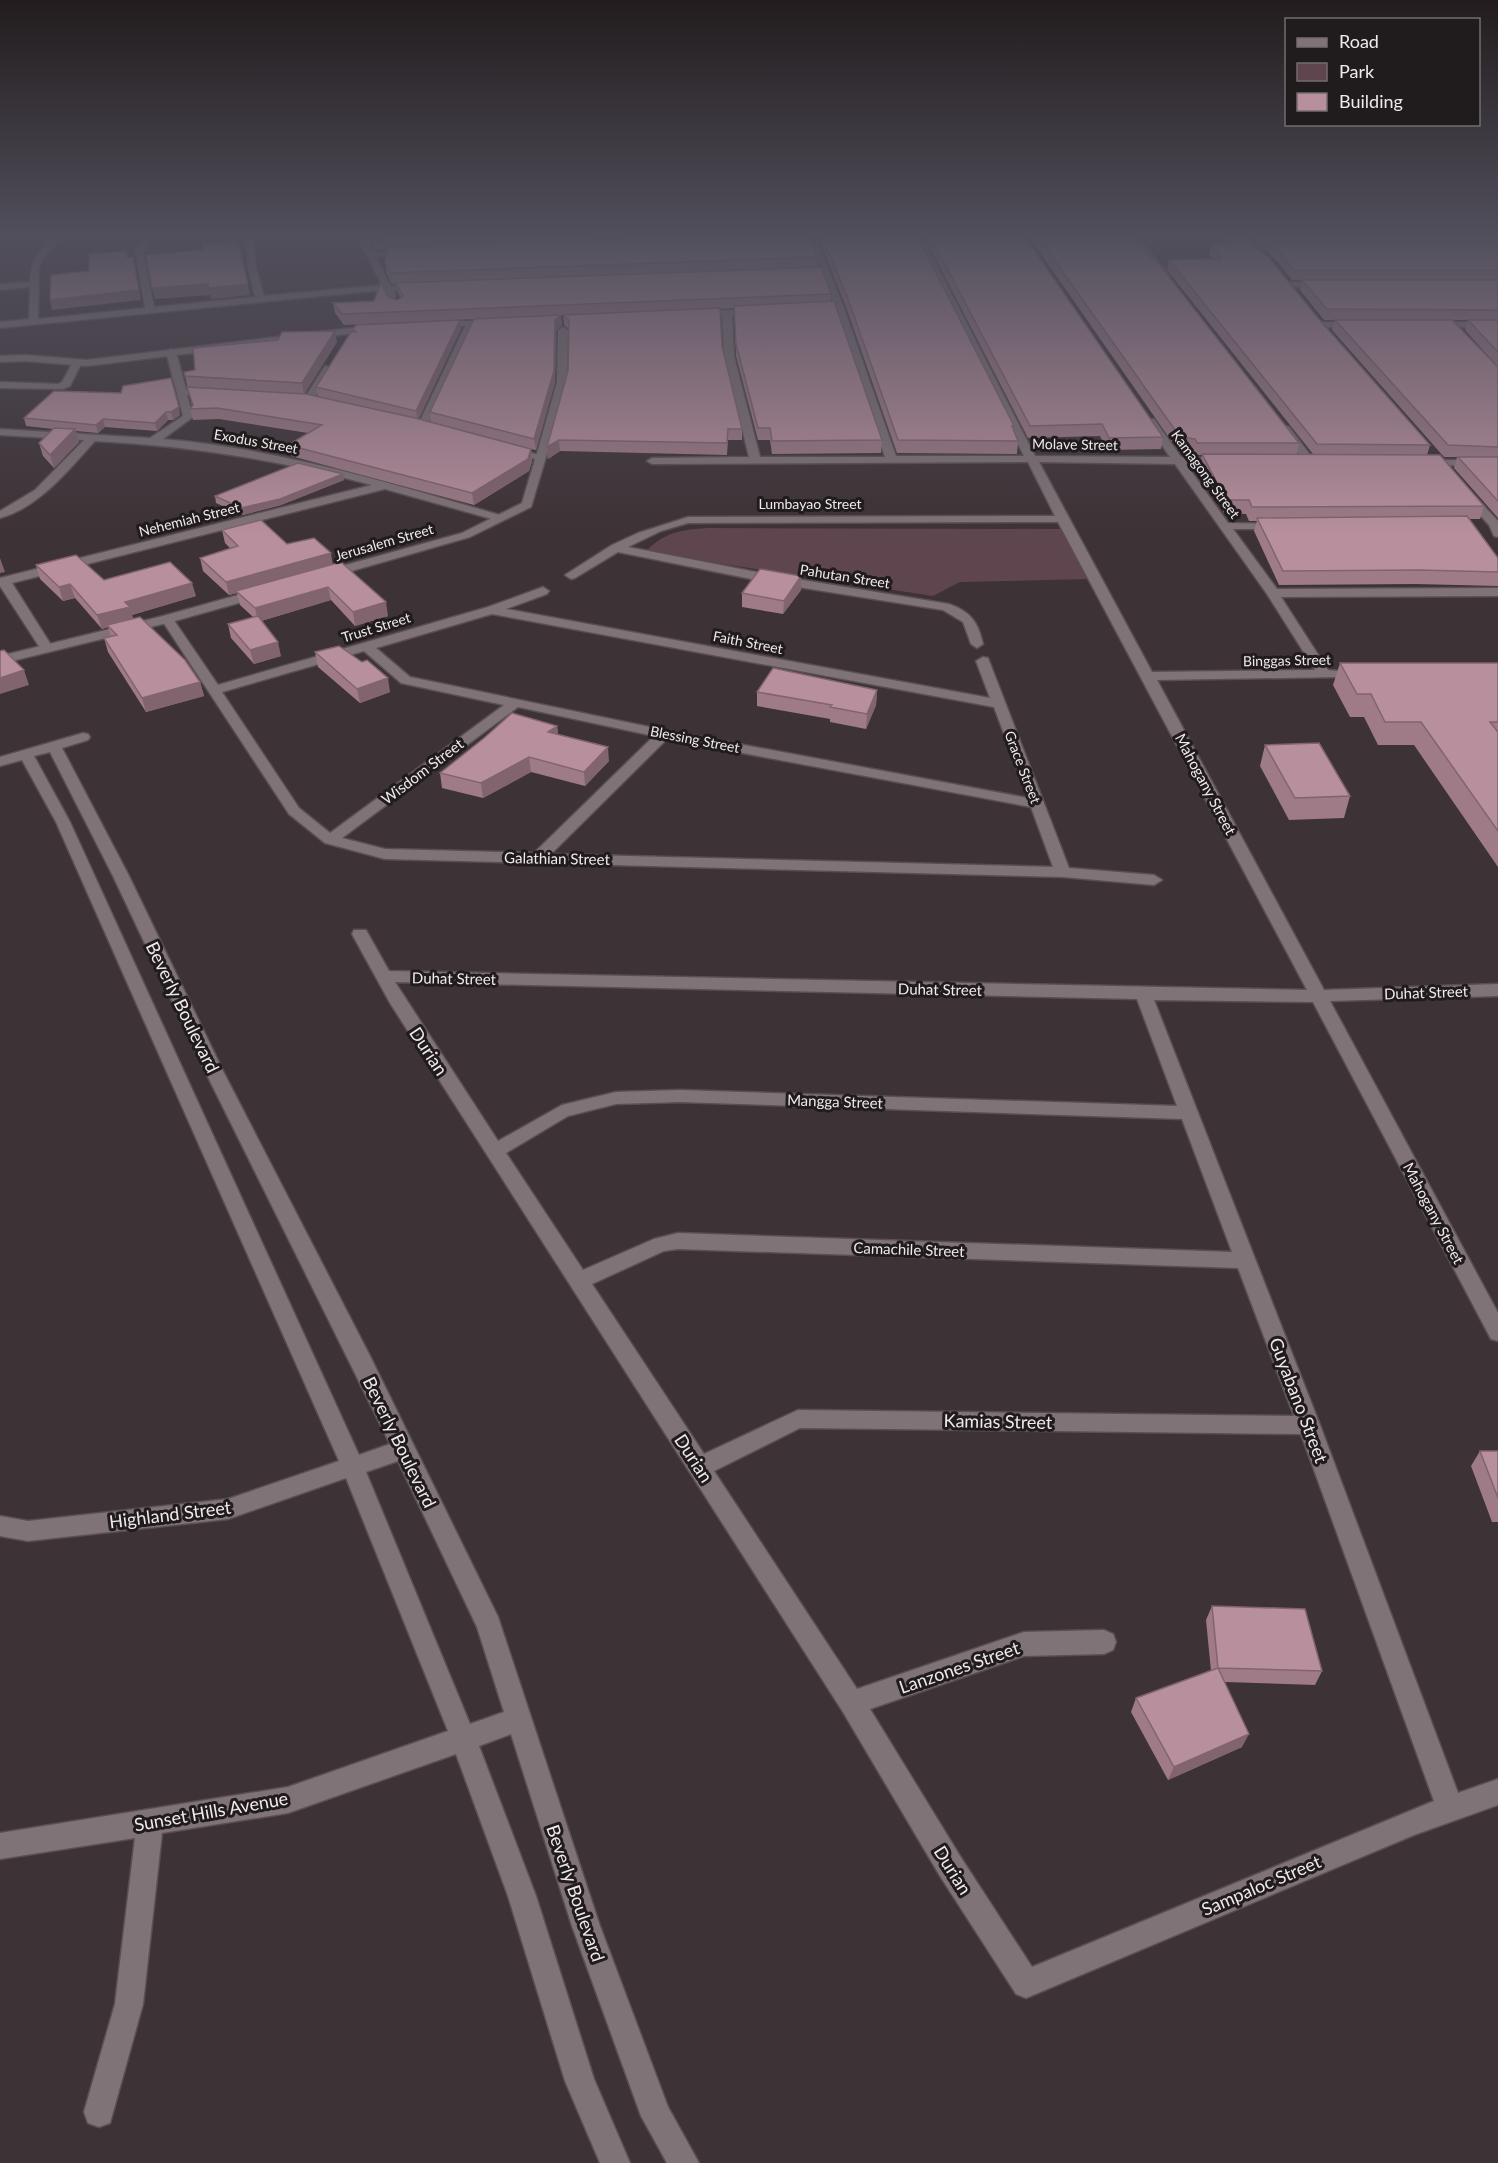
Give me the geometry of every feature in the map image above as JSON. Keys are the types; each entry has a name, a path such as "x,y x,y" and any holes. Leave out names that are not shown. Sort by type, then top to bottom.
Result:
{"street":[{"path":"0,359 25,358 76,363 306,335"},
{"path":"308,400 349,335"},
{"path":"454,435 416,425 465,335"},
{"name":"Jerusalem Street","path":"316,577 466,535 527,505 562,382 564,335"},
{"path":"728,335 729,356 755,460"},
{"path":"848,335 892,460"},
{"name":"Mahogany Street","path":"968,335 1062,519 1498,1333"},
{"path":"152,442 188,417 171,352"},
{"path":"0,385 59,387 66,384 76,363"},
{"path":"182,392 228,395"},
{"path":"297,399 319,403"},
{"name":"Kamagong Street","path":"1143,412 1273,593 1324,674"},
{"path":"1281,424 1305,462 1322,462"},
{"name":"Exodus Street","path":"0,432 213,448 276,459 499,518"},
{"path":"0,514 20,508 48,485 92,438"},
{"path":"498,446 541,457"},
{"path":"1430,452 1491,527"},
{"name":"Molave Street","path":"652,461 1031,459 1233,461"},
{"path":"1406,462 1498,463"},
{"name":"Nehemiah Street","path":"2,582 384,486"},
{"name":"Lumbayao Street","path":"571,575 616,548 668,524 712,518 1062,519"},
{"path":"1226,526 1296,525"},
{"name":"Pahutan Street","path":"616,548 766,578 945,607 959,611 971,621 977,644"},
{"path":"2,582 47,648"},
{"path":"0,660 167,619 270,590"},
{"name":"Trust Street","path":"216,690 492,610 543,591"},
{"path":"1273,593 1498,592"},
{"name":"Faith Street","path":"492,610 999,704"},
{"name":"Galathian Street","path":"167,619 294,811 330,840 385,854 1063,872 1154,880"},
{"name":"Blessing Street","path":"366,646 406,680 664,734 1037,804"},
{"name":"Grace Street","path":"983,661 1063,872"},
{"name":"Binggas Street","path":"1147,676 1347,674"},
{"name":"Wisdom Street","path":"330,840 514,703"},
{"path":"538,858 664,734"},
{"path":"0,762 83,737"},
{"name":"Beverly Boulevard","path":"54,746 404,1449 489,1625 586,1926 656,2116 684,2163"},
{"name":"Beverly Boulevard","path":"26,754 63,822 353,1467 463,1738 522,1896 580,2080 615,2163"},
{"name":"Durian","path":"360,934 382,976 852,1703 950,1866 1026,1984"},
{"name":"Duhat Street","path":"382,976 1143,994 1319,996 1498,990"},
{"name":"Guyabano Street","path":"1143,994 1309,1425 1450,1808"},
{"name":"Mangga Street","path":"494,1152 561,1112 616,1098 692,1097 1189,1113"},
{"name":"Camachile Street","path":"580,1280 661,1244 678,1241 1245,1260"},
{"name":"Kamias Street","path":"700,1467 798,1419 1309,1425"},
{"name":"Highland Street","path":"0,1526 28,1531 228,1509 404,1449"},
{"name":"Lanzones Street","path":"852,1703 1024,1644 1104,1642"},
{"name":"Sunset Hills Avenue","path":"0,1846 288,1800 519,1719"},
{"name":"Sampaloc Street","path":"1026,1984 1450,1808 1498,1792"},
{"path":"99,2112 129,2004 150,1821"}],"green space":[{"path":"707,528 1062,529 1089,579 960,582 933,596 645,552 659,540 673,533"}],"building":[{"path":"281,335 332,335 302,383 185,376 184,372 195,370 193,348 278,340"},
{"path":"349,335 453,335 416,411 316,387"},
{"path":"466,335 555,335 554,371 534,439 430,412"},
{"path":"569,335 721,335 742,429 728,429 727,443 559,440 547,447 568,371"},
{"path":"736,335 846,335 882,440 772,441 770,428 758,428"},
{"path":"861,335 968,335 1014,426 1012,426 1018,441 898,440"},
{"path":"982,335 1093,335 1163,437 1109,438 1102,424 1030,426"},
{"path":"1108,335 1214,335 1299,443 1197,443 1195,439 1180,437"},
{"path":"1229,335 1333,335 1430,445 1317,444"},
{"path":"1349,335 1467,335 1498,367 1498,447 1448,445"},
{"path":"1482,335 1498,335 1498,352"},
{"path":"171,378 179,407 166,412 155,423 103,419 96,425 24,418 54,391 121,393 123,386"},
{"path":"187,387 306,394 415,418 531,449 528,459 472,493 288,445 322,425 217,408 190,409 193,405"},
{"path":"54,428 75,429 50,455 39,443"},
{"path":"1202,454 1440,455 1484,506 1252,507 1249,500 1226,500"},
{"path":"1458,457 1498,457 1498,501"},
{"path":"298,463 343,474 280,499 241,508 215,496"},
{"path":"1467,516 1498,558 1498,572 1283,571 1257,518"},
{"path":"261,520 287,544 314,538 331,553 226,582 200,558 238,546 222,530"},
{"path":"76,555 104,580 170,562 192,583 125,602 130,607 97,615 70,584 59,587 36,565"},
{"path":"341,562 386,602 353,612 328,587 255,608 236,591"},
{"path":"760,569 801,576 784,601 742,593"},
{"path":"258,616 278,642 250,650 228,624"},
{"path":"140,617 185,660 200,682 142,698 104,638 117,635 107,625"},
{"path":"339,646 362,662 367,660 388,678 357,689 315,652"},
{"path":"4,650 24,670 0,678 0,651"},
{"path":"1340,663 1498,663 1498,722 1490,722 1498,732 1498,831 1421,722 1385,722 1371,694 1357,694"},
{"path":"773,668 877,690 867,714 830,707 832,705 757,692"},
{"path":"512,713 557,726 548,732 608,747 584,772 529,757 481,783 440,773"},
{"path":"1319,743 1350,796 1295,798 1265,745"},
{"path":"1480,1451 1498,1451 1498,1498"},
{"path":"1212,1606 1305,1609 1322,1671 1218,1668"},
{"path":"1218,1668 1249,1734 1174,1767 1136,1698"}]}
